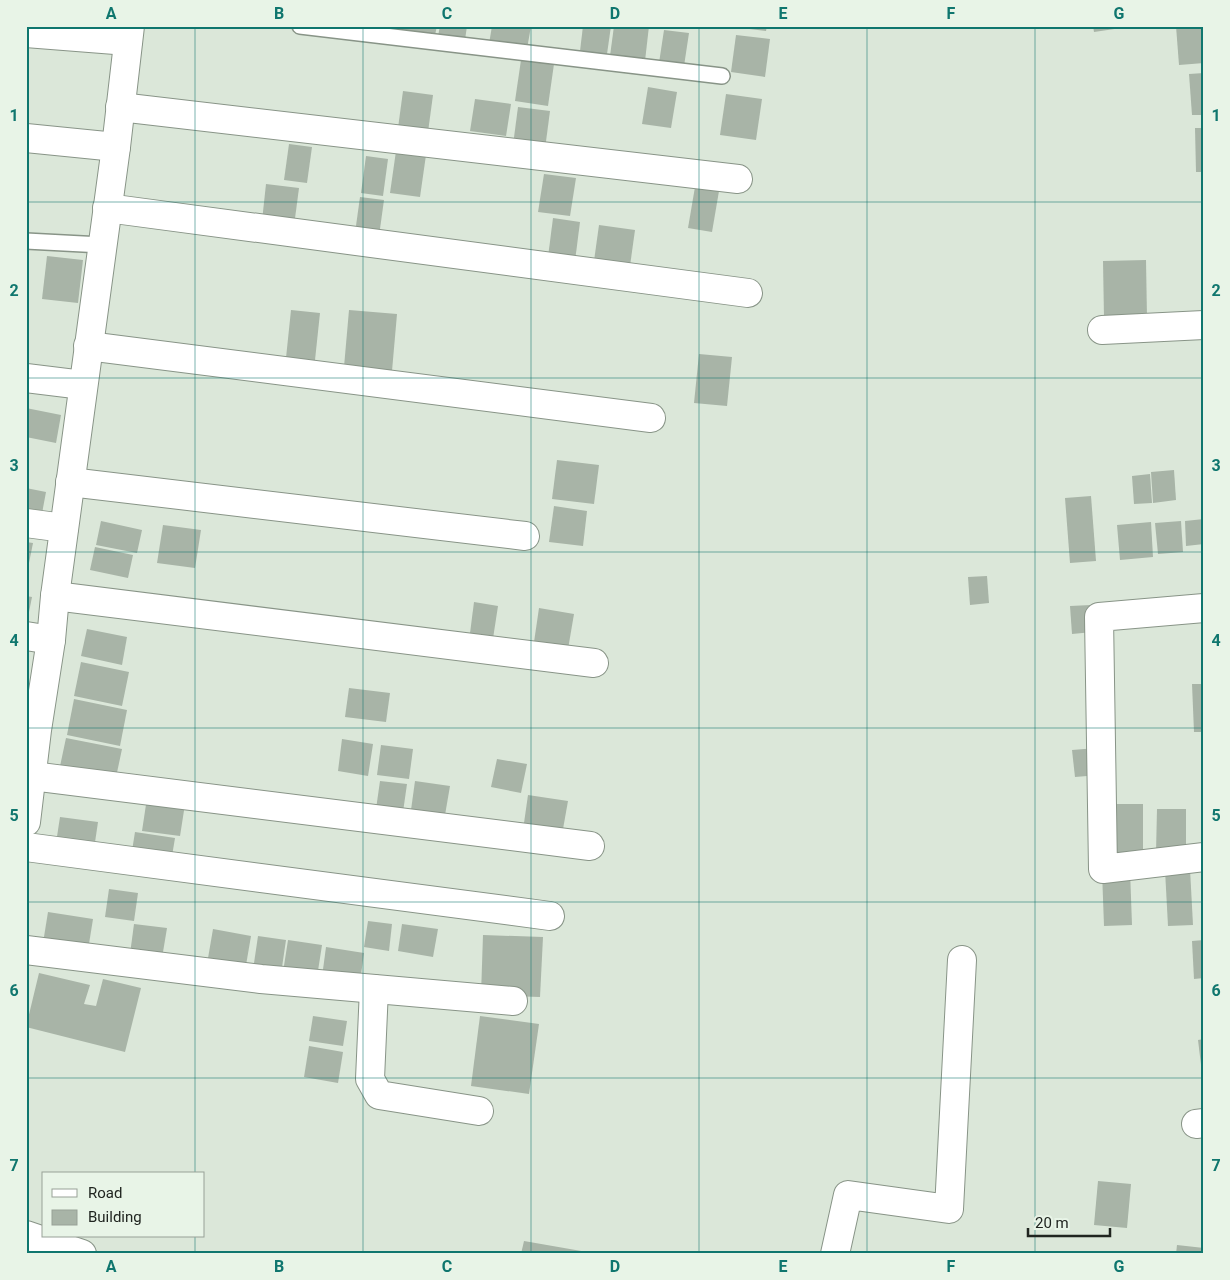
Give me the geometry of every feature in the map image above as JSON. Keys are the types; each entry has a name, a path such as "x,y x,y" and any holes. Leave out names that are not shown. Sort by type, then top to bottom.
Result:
{"street":[{"path":"26,33 129,33 116,147 55,596 39,638 32,730 32,776 26,822"},
{"path":"120,107 738,179"},
{"path":"26,138 116,147"},
{"path":"107,208 748,293"},
{"path":"1102,330 1204,325"},
{"path":"88,346 651,418"},
{"path":"26,378 83,385"},
{"path":"70,482 525,536"},
{"path":"26,523 64,528"},
{"path":"55,596 594,663"},
{"path":"1204,608 1099,617 1103,869 1204,857"},
{"path":"32,776 590,846"},
{"path":"26,847 550,916"},
{"path":"26,950 261,979 513,1001"},
{"path":"835,1254 848,1195 949,1208 962,960"},
{"path":"374,989 370,1079 378,1095 480,1111"},
{"path":"26,1235 82,1254"}],"lane":[{"path":"300,26 722,76"},
{"path":"26,240 102,245"}],"building":[{"path":"401,26 437,26 435,35 400,31"},
{"path":"440,26 467,26 465,40 438,36"},
{"path":"492,26 531,26 527,49 489,44"},
{"path":"583,26 611,26 607,54 580,51"},
{"path":"614,26 649,26 645,61 610,56"},
{"path":"741,26 767,26 766,31 741,28"},
{"path":"1093,26 1128,26 1128,27 1094,32"},
{"path":"1176,26 1204,26 1204,63 1179,65"},
{"path":"664,30 689,33 684,66 659,63"},
{"path":"736,35 770,39 765,77 731,72"},
{"path":"521,60 554,64 548,106 515,101"},
{"path":"1204,73 1204,115 1192,115 1189,74"},
{"path":"648,87 677,92 671,128 642,124"},
{"path":"403,91 433,95 428,132 398,128"},
{"path":"726,94 762,99 756,140 720,135"},
{"path":"475,99 511,104 506,136 470,131"},
{"path":"518,107 550,111 545,149 513,145"},
{"path":"1195,128 1204,128 1204,172 1196,172"},
{"path":"289,144 312,147 307,183 284,180"},
{"path":"396,151 426,155 420,197 390,193"},
{"path":"366,156 388,159 383,196 361,193"},
{"path":"544,174 576,178 570,216 538,212"},
{"path":"266,184 299,188 294,226 262,221"},
{"path":"695,187 719,191 712,232 688,228"},
{"path":"360,197 384,200 379,236 355,233"},
{"path":"553,218 580,222 575,261 548,257"},
{"path":"599,225 635,230 630,266 594,261"},
{"path":"47,256 83,260 78,303 42,299"},
{"path":"1146,260 1147,318 1104,318 1103,261"},
{"path":"291,310 320,313 315,360 286,358"},
{"path":"349,310 397,314 392,371 344,367"},
{"path":"699,354 732,357 727,406 694,403"},
{"path":"26,408 61,415 56,443 26,437"},
{"path":"557,460 599,465 594,504 552,499"},
{"path":"1174,470 1176,500 1153,503 1151,472"},
{"path":"1150,474 1152,503 1134,504 1132,476"},
{"path":"26,488 46,492 41,519 26,516"},
{"path":"1091,496 1096,561 1070,563 1065,498"},
{"path":"554,506 587,511 583,546 549,542"},
{"path":"1204,519 1204,544 1186,546 1185,521"},
{"path":"101,521 142,530 137,553 96,545"},
{"path":"1181,521 1183,552 1158,554 1155,523"},
{"path":"1151,522 1153,557 1120,560 1117,525"},
{"path":"163,525 201,530 195,568 157,563"},
{"path":"26,542 33,543 27,573 26,573"},
{"path":"95,547 133,555 128,578 90,570"},
{"path":"987,576 989,603 970,605 968,577"},
{"path":"26,596 32,597 27,622 26,622"},
{"path":"474,602 498,606 492,645 469,641"},
{"path":"1091,605 1093,632 1072,634 1070,606"},
{"path":"539,608 574,614 567,655 533,649"},
{"path":"87,629 127,637 122,665 81,656"},
{"path":"81,662 129,672 122,706 74,696"},
{"path":"1192,684 1204,684 1204,732 1194,732"},
{"path":"349,688 390,693 386,722 345,717"},
{"path":"74,699 127,710 120,746 67,735"},
{"path":"66,738 122,749 115,782 59,771"},
{"path":"342,739 373,744 368,776 338,771"},
{"path":"381,745 413,749 409,779 377,775"},
{"path":"1097,748 1099,775 1075,777 1072,750"},
{"path":"497,759 527,764 521,793 491,787"},
{"path":"380,781 407,784 403,812 376,809"},
{"path":"415,781 450,786 445,815 411,810"},
{"path":"528,795 568,801 563,829 524,823"},
{"path":"147,798 185,804 180,836 142,831"},
{"path":"1110,804 1143,804 1143,855 1110,855"},
{"path":"1157,809 1186,809 1186,853 1156,853"},
{"path":"60,817 98,822 94,849 56,843"},
{"path":"135,832 175,838 171,862 131,857"},
{"path":"1190,869 1193,925 1168,926 1165,870"},
{"path":"1130,870 1132,925 1104,926 1102,871"},
{"path":"109,889 138,893 134,921 105,917"},
{"path":"48,912 93,919 88,950 43,943"},
{"path":"368,921 392,924 389,951 364,947"},
{"path":"134,924 167,928 162,958 130,954"},
{"path":"402,924 438,929 433,957 398,951"},
{"path":"213,929 251,936 245,971 207,964"},
{"path":"483,935 543,937 540,997 481,995"},
{"path":"258,936 286,940 281,974 253,970"},
{"path":"288,940 322,945 317,977 283,972"},
{"path":"1204,940 1204,978 1194,979 1192,941"},
{"path":"326,947 364,953 360,982 322,977"},
{"path":"39,973 90,985 84,1004 96,1006 103,979 141,988 125,1052 26,1027"},
{"path":"313,1016 347,1021 343,1046 309,1041"},
{"path":"480,1016 539,1024 529,1094 471,1086"},
{"path":"1204,1039 1204,1073 1202,1073 1198,1040"},
{"path":"309,1046 343,1052 338,1083 304,1077"},
{"path":"1098,1181 1131,1184 1127,1228 1094,1225"},
{"path":"524,1241 587,1252 587,1254 521,1254"},
{"path":"1177,1245 1204,1248 1204,1254 1176,1254"}]}
